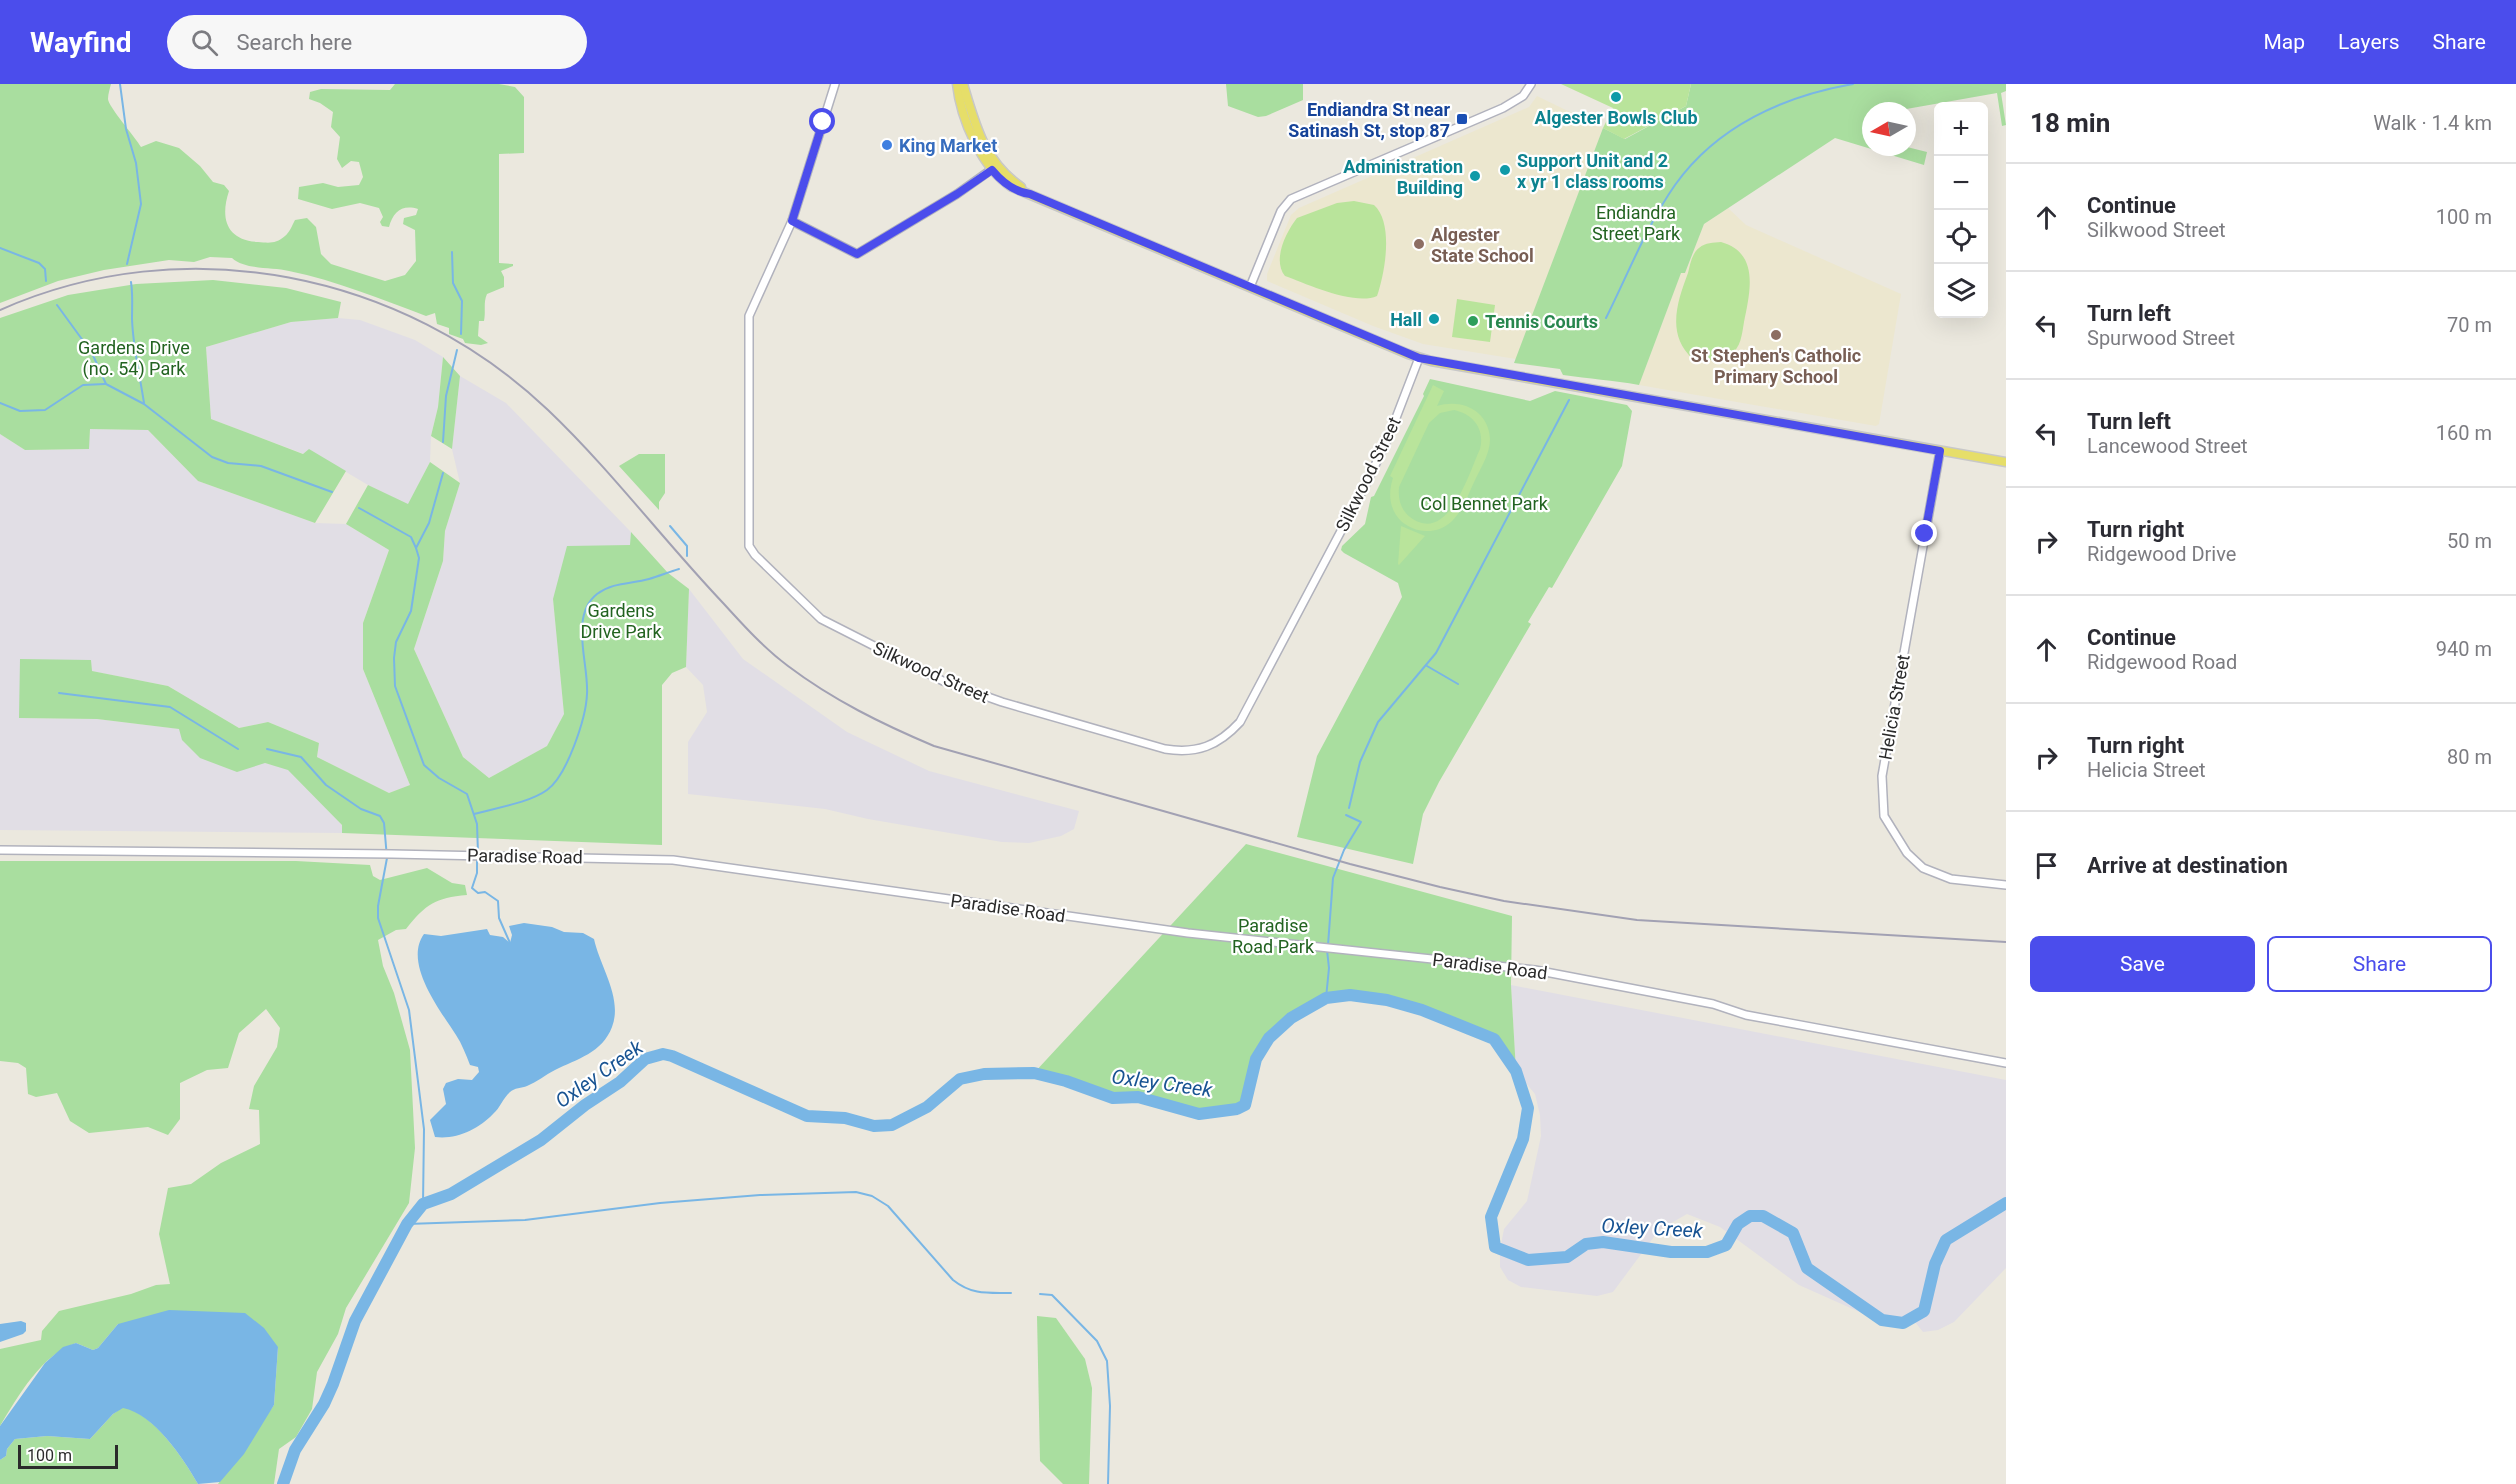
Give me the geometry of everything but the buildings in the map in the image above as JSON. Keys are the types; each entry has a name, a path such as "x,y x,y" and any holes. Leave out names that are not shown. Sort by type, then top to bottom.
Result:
{"main road":[{"path":"957,84 974,141 1012,188 1419,358 2006,462"},
{"path":"963,84 981,140 994,168"}],"street":[{"name":"Silkwood Street","path":"836,84 792,221 749,316 749,546 755,555 826,623 943,681 1002,702 1165,749 1182,752 1213,746 1240,723 1372,471 1398,416 1419,358"},
{"path":"1250,287 1281,211 1291,199 1503,108 1523,96 1531,84"},
{"path":"792,221 857,254 957,194 994,168"},
{"name":"Helicia Street","path":"1940,451 1882,776 1884,816 1907,853 1923,868 1951,879 2006,885"},
{"name":"Paradise Road","path":"0,850 482,855 673,861 1188,933 1535,970 1713,1004 1746,1015 2006,1063"}],"shaded area":[{"name":"Algester State School","path":"1537,96 1603,128 1516,359 1423,344 1373,326 1267,281 1267,274 1291,215 1299,208 1529,107"},
{"name":"St Stephen's Catholic Primary School","path":"1728,208 1746,225 1901,294 1879,424 1876,426 1639,385 1681,272 1685,273 1704,224"},
{"path":"338,318 360,320 415,340 443,357 438,407 431,436 430,462 408,505 368,485 309,450 304,454 211,419 206,347 291,322"},
{"path":"460,376 506,403 631,532 631,545 553,599 564,714 547,746 489,778 463,757 414,649 443,561 445,531 460,483 452,449"},
{"path":"90,429 148,430 198,481 315,523 346,524 389,550 363,623 363,669 410,785 389,793 317,757 319,743 268,722 239,728 168,686 91,671 91,661 19,718 97,719 180,729 265,763 288,769 342,825 342,833 0,830 0,434 25,450 88,449"},
{"path":"689,589 743,659 847,732 929,771 1079,811 1074,829 1061,836 1029,843 1002,842 868,819 825,809 688,794 688,742 707,712 703,685 686,667"},
{"path":"1511,985 2006,1080 2006,1268 1954,1322 1938,1330 1923,1332 1915,1322 1864,1314 1799,1285 1720,1227 1687,1214 1659,1230 1613,1292 1597,1296 1521,1287 1508,1280 1500,1267 1504,1229 1527,1201 1541,1136 1540,1115 1535,1094 1516,1071"}],"green space":[{"path":"0,84 111,84 109,103 141,147 156,141 179,148 200,166 213,182 224,185 229,191 225,210 228,226 232,232 247,240 275,242 286,235 295,220 307,218 316,227 321,254 331,264 385,281 405,275 416,261 415,230 403,224 404,218 416,215 418,209 399,210 389,227 382,226 380,222 383,217 379,208 360,203 332,209 298,199 299,187 323,183 338,187 359,185 363,177 359,162 351,161 342,168 337,159 340,137 331,127 333,112 309,99 310,92 321,89 390,90 395,84 499,84 515,87 524,97 524,153 499,154 499,263 513,264 513,266 501,271 504,277 504,287 487,294 486,297 484,321 479,321 478,336 488,343 481,345 465,343 463,339 449,334 449,328 437,324 435,313 426,316 324,280 289,271 244,265 232,258 210,257 194,262 169,260 104,270 58,281 0,303"},
{"path":"1226,84 1303,84 1303,100 1266,116 1258,117 1228,106"},
{"path":"1561,84 1691,84 1686,106 1624,139 1603,128 1613,108"},
{"name":"Endiandra Street Park","path":"1691,84 2006,84 2006,91 2001,93 2006,125 2002,126 1997,93 1934,102 1934,104 1916,107 1916,102 1862,102 1862,146 1835,138 1704,224 1685,273 1681,273 1639,385 1563,375 1560,369 1514,363 1603,128 1625,139 1686,106"},
{"name":"Endiandra Street Park","path":"1916,149 1927,152 1924,165 1894,156 1916,156"},
{"path":"1354,201 1374,205 1384,224 1385,262 1377,296 1356,298 1344,296 1285,276 1281,269 1280,254 1285,238 1297,218 1337,203"},
{"path":"1721,242 1733,247 1742,255 1747,264 1750,286 1742,336 1737,349 1726,357 1712,360 1693,359 1679,340 1676,318 1680,295 1695,253 1704,245"},
{"name":"Gardens Drive (no. 54) Park","path":"213,280 286,288 341,302 338,318 291,322 206,347 211,419 303,454 309,449 346,471 315,523 198,481 148,430 90,429 89,449 25,450 0,434 0,318 68,295 136,284"},
{"name":"Tennis Courts","path":"1457,299 1495,305 1490,342 1452,337"},
{"path":"443,357 460,376 452,449 431,436 438,407"},
{"name":"Col Bennet Park","path":"1430,379 1530,401 1555,391 1627,405 1632,411 1622,466 1552,588 1549,587 1528,622 1531,624 1439,782 1423,814 1413,864 1297,837 1317,756 1402,597 1398,583 1344,553 1341,550 1342,546 1365,524 1371,497 1374,496 1424,396"},
{"path":"1433,385 1444,391 1437,406 1456,404 1464,406 1479,414 1485,421 1490,439 1487,454 1464,505 1453,520 1445,526 1437,530 1423,531 1401,521 1392,506 1390,489 1393,478 1390,476","holes":["1454,410 1472,419 1479,429 1480,449 1463,489 1446,515 1435,522 1423,523 1410,517 1404,510 1399,499 1399,487 1429,423 1440,413"]},
{"path":"639,454 665,454 665,493 659,502 659,510 619,466"},
{"name":"Gardens Drive Park","path":"430,462 460,483 445,531 443,561 414,649 463,757 489,778 547,746 564,714 553,599 567,546 630,545 631,532 668,573 689,589 686,667 672,673 662,685 662,845 342,833 342,825 288,770 265,763 237,772 200,758 182,740 179,729 97,719 19,718 20,659 91,660 92,671 168,686 239,728 268,722 319,743 317,757 389,793 410,785 363,669 363,623 389,550 346,524 368,485 408,504"},
{"path":"1401,526 1425,536 1399,565 1398,564"},
{"name":"Paradise Road Park","path":"1246,844 1512,916 1511,985 1516,1071 1494,1039 1422,1010 1387,1000 1350,995 1326,998 1291,1018 1269,1038 1256,1059 1245,1105 1237,1109 1199,1114 1138,1097 1113,1098 1066,1081 1034,1073"},
{"path":"0,861 296,861 370,865 373,876 380,880 427,868 452,883 465,885 467,895 439,900 419,914 406,929 396,930 378,940 383,966 394,993 410,1050 415,1148 409,1203 346,1308 338,1334 317,1372 312,1409 296,1437 279,1449 274,1484 218,1484 274,1405 278,1347 118,1324 98,1348 93,1350 76,1343 52,1356 32,1377 0,1426 0,1349 41,1340 42,1331 59,1311 131,1294 156,1285 170,1284 159,1234 168,1188 191,1184 221,1163 260,1144 259,1110 249,1109 254,1086 277,1047 280,1028 266,1009 239,1033 228,1068 207,1070 180,1083 180,1119 168,1135 148,1127 89,1133 70,1121 57,1093 36,1097 28,1094 26,1068 18,1063 0,1061"},
{"path":"1037,1316 1056,1318 1085,1359 1092,1388 1089,1484 1063,1484 1040,1461"},
{"path":"123,1407 146,1418 166,1438 198,1484 0,1484 0,1460 6,1456 7,1449 15,1439 47,1436 90,1439 113,1414"}],"water":[{"path":"524,923 552,927 564,932 583,933 594,939 613,994 615,1016 612,1027 602,1043 588,1054 531,1084 512,1091 495,1112 481,1124 459,1135 435,1137 430,1120 446,1104 443,1089 446,1083 458,1079 472,1080 479,1072 478,1067 470,1065 458,1038 426,986 418,958 419,946 424,934 441,936 487,929 490,935 503,937 510,943 512,935 509,926"},
{"path":"169,1310 245,1313 264,1328 278,1347 274,1405 244,1454 220,1482 198,1484 176,1450 156,1428 135,1412 123,1408 113,1414 90,1439 47,1436 15,1439 7,1449 6,1456 0,1460 0,1426 45,1363 63,1347 76,1343 93,1350 98,1348 118,1324"},
{"path":"21,1321 26,1323 26,1331 23,1334 0,1342 0,1324"}],"waterway":[{"path":"120,84 126,129 136,163 141,204 127,264"},
{"path":"1606,318 1665,200 1692,164 1732,130 1754,117 1802,97 1853,84"},
{"path":"0,248 39,263 45,269 46,281"},
{"path":"452,252 453,283 462,301 461,334"},
{"path":"131,282 134,341 144,403"},
{"path":"57,305 92,353 106,384 144,404 212,457 228,463 261,466 332,492"},
{"path":"443,442 446,396 457,350"},
{"path":"0,403 20,411 45,410 83,385 105,384"},
{"path":"1349,808 1360,762 1378,722 1436,653 1569,400"},
{"path":"416,548 429,523 443,473"},
{"path":"359,508 411,537 416,548 419,558 411,611 396,642 395,686 424,765 439,778 467,794 477,824 478,853"},
{"path":"670,526 687,546 687,556"},
{"path":"474,814 540,795 554,783 562,772 574,746 586,704 587,682 582,627 589,603 597,594 609,587 649,579 679,569"},
{"path":"1427,666 1458,684"},
{"path":"59,693 170,707 238,749"},
{"path":"267,749 301,757 326,785 361,809 380,816 384,823 387,858 378,918 409,1010 424,1129 423,1204"},
{"path":"1328,945 1333,878 1344,850 1361,822 1346,815"},
{"path":"477,859 477,873 472,888 478,893 485,892 498,901 499,918 510,943"},
{"path":"1326,998 1329,968 1327,950"},
{"name":"Oxley Creek","path":"283,1484 295,1450 324,1404 333,1384 355,1321 407,1224 423,1204 451,1194 541,1140 585,1105 620,1082 645,1059 663,1054 807,1116 845,1118 874,1126 892,1125 927,1107 960,1079 984,1074 1034,1073 1066,1081 1113,1098 1138,1097 1199,1114 1237,1109 1245,1105 1256,1059 1269,1038 1291,1018 1326,998 1350,995 1387,1000 1422,1010 1494,1039 1516,1071 1528,1108 1523,1139 1491,1217 1495,1247 1528,1260 1567,1257 1586,1244 1603,1242 1671,1252 1707,1252 1726,1245 1738,1224 1750,1216 1763,1216 1793,1233 1807,1268 1882,1320 1903,1323 1924,1311 1935,1264 1946,1240 2006,1203"},
{"path":"407,1224 525,1220 660,1203 760,1195 856,1192 872,1196 888,1206 953,1280 960,1285 973,1291 1011,1293"},
{"path":"1040,1294 1052,1295 1097,1341 1107,1361 1110,1406 1108,1484"}],"railway":[{"path":"0,310 70,285 143,272 216,269 289,278 359,296 427,325 490,363 548,410 594,457 739,620 779,659 840,700 934,746 1350,864 1504,901 1637,920 2006,942"}],"place":[{"name":"Algester Bowls Club","path":"1616,97"},
{"name":"Endiandra St near Satinash St, stop 87","path":"1462,119"},
{"name":"King Market","path":"887,145"},
{"name":"Support Unit and 2 x yr 1 class rooms","path":"1505,170"},
{"name":"Administration Building","path":"1475,176"},
{"name":"Algester State School","path":"1419,244"},
{"name":"Hall","path":"1434,319"},
{"name":"Tennis Courts","path":"1473,321"},
{"name":"St Stephen's Catholic Primary School","path":"1776,335"}],"route":[{"path":"823,122 792,221 857,254 957,194 992,170 1003,182 1023,193 1419,358 1940,451 1925,534"}]}
